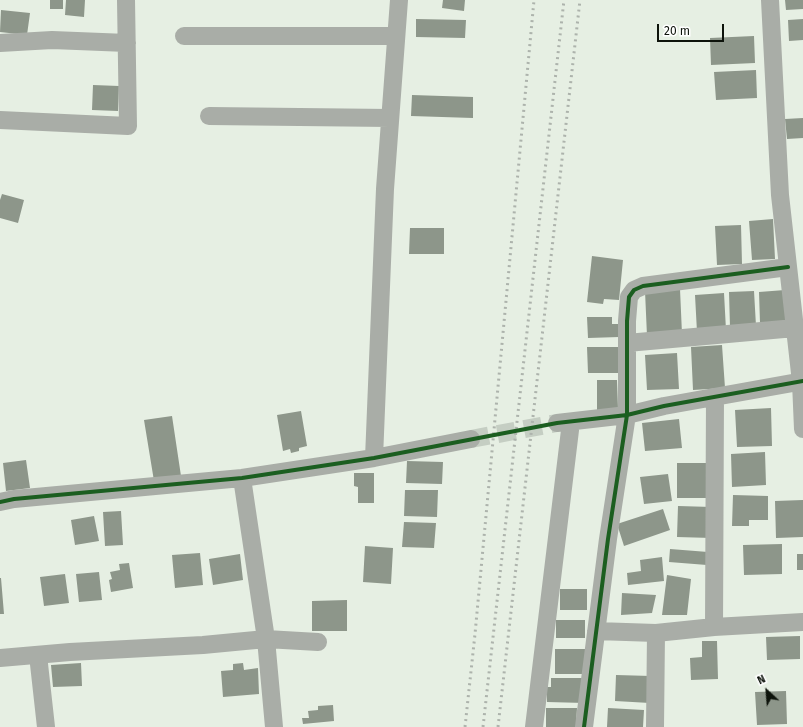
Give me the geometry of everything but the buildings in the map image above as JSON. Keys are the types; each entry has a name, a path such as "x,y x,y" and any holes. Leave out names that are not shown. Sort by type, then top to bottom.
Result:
{"street":[{"path":"0,120 128,126 126,0"},
{"path":"374,458 385,197 399,0"},
{"path":"770,0 780,195 802,381 803,429"},
{"path":"184,36 396,36"},
{"path":"0,43 52,40 127,43"},
{"path":"208,116 390,118"},
{"path":"584,727 596,631 627,415 627,321 629,297 634,290 643,286 788,267"},
{"path":"627,343 795,328"},
{"path":"534,727 564,422 627,415 664,406 802,381"},
{"path":"714,627 715,397"},
{"path":"0,498 14,499 242,478 374,458 471,439"},
{"path":"242,478 266,639 274,727"},
{"path":"596,631 656,633 714,627 803,622"},
{"path":"655,727 656,633"},
{"path":"0,658 70,652 203,645 266,639 318,642"},
{"path":"38,655 46,727"}],"tunnel":[{"path":"471,439 557,423"}],"railway":[{"path":"465,727 534,0"},
{"path":"483,727 564,0"},
{"path":"498,727 580,0"}],"cycle path":[{"path":"584,727 608,539 627,415 627,321 629,297 634,290 643,286 788,267"},
{"path":"0,502 14,499 242,478 374,458 557,423 627,415 664,406 803,381"}]}
